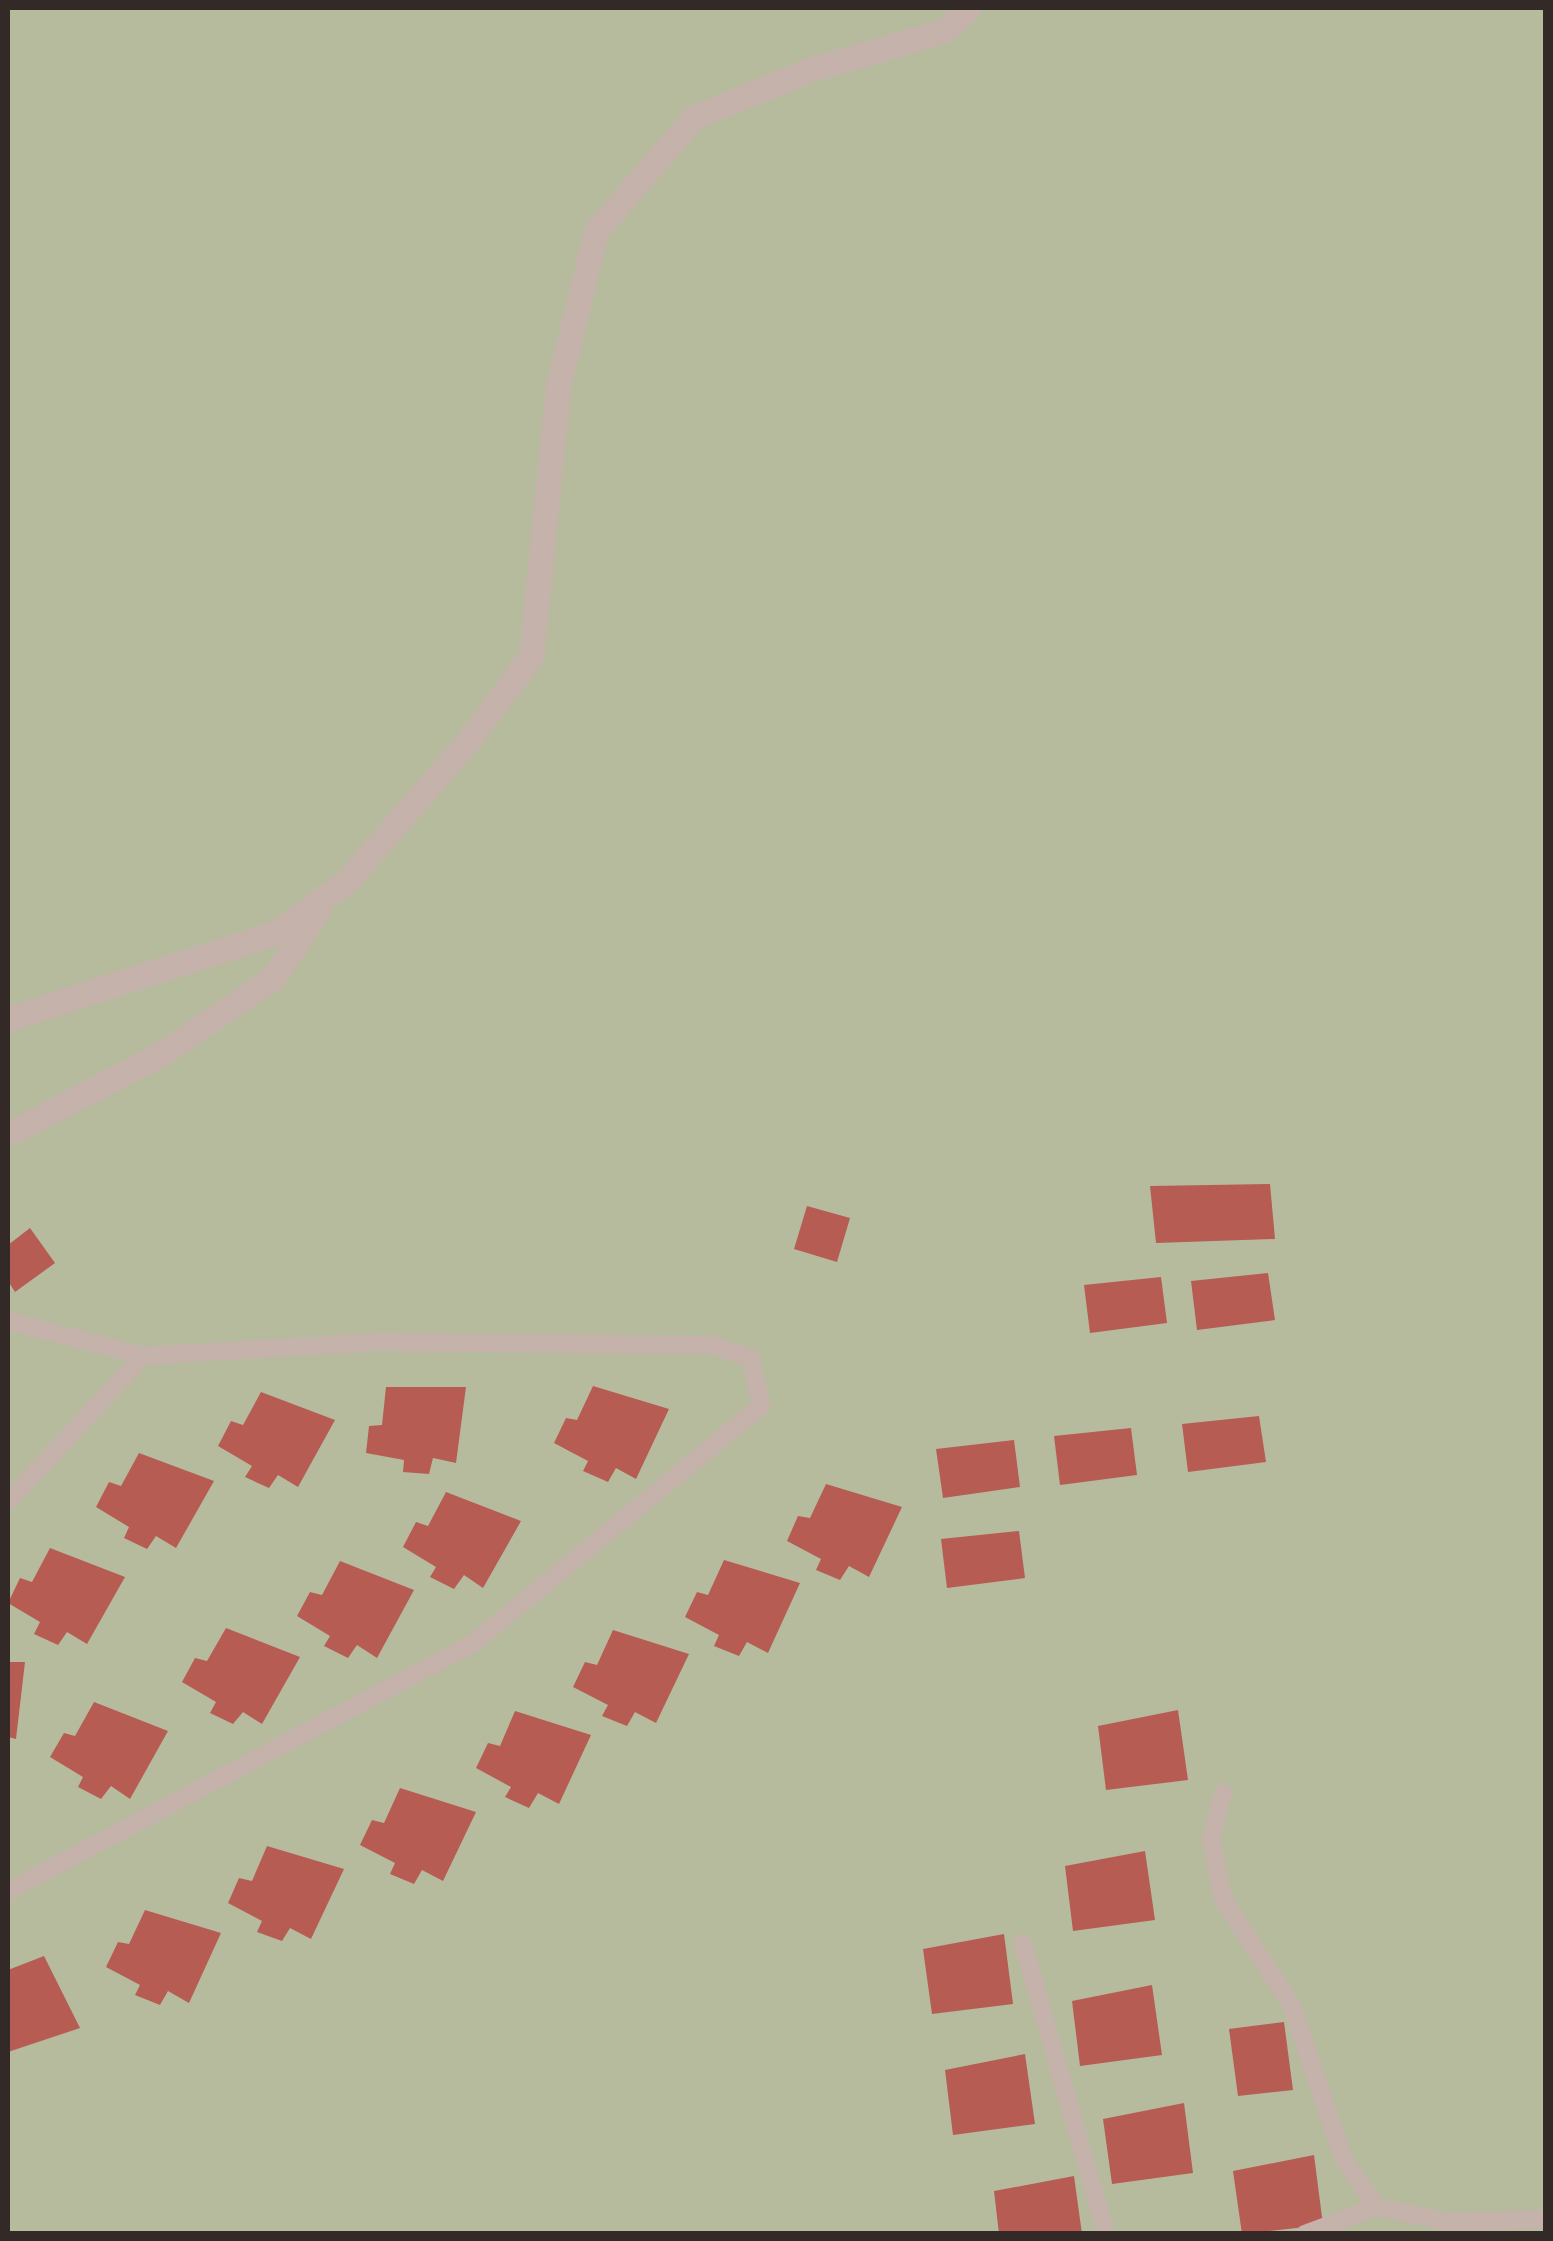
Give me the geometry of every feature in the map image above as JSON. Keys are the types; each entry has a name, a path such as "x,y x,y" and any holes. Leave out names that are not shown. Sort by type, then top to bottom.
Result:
{"street":[{"path":"8,1134 160,1054 273,978 328,895 468,742 531,656 558,387 596,230 694,116 812,69 944,31 969,8"},
{"path":"8,1019 277,932 328,895"}],"lane":[{"path":"8,1320 143,1356 377,1342 712,1345 751,1358 761,1406 472,1644 8,1891"},
{"path":"8,1502 143,1356"},
{"path":"1223,1792 1212,1839 1224,1899 1291,2004 1343,2158 1377,2207"},
{"path":"1023,1943 1106,2234"},
{"path":"1304,2234 1377,2207 1450,2222 1546,2219"}],"green space":[{"path":"8,8 1545,8 1545,2233 8,2233"}],"building":[{"path":"1270,1184 1275,1239 1156,1243 1150,1186"},
{"path":"807,1206 850,1218 837,1262 794,1249"},
{"path":"30,1228 55,1263 15,1292 8,1281 8,1245"},
{"path":"1268,1273 1275,1320 1197,1330 1191,1281"},
{"path":"1161,1277 1167,1323 1090,1333 1084,1285"},
{"path":"593,1386 669,1409 636,1479 616,1468 608,1482 583,1471 588,1461 554,1443 566,1418 577,1420"},
{"path":"386,1387 466,1387 456,1463 433,1458 429,1474 403,1472 404,1460 366,1453 369,1426 382,1425"},
{"path":"261,1392 335,1420 298,1487 278,1475 269,1488 245,1477 252,1466 218,1446 231,1421 243,1425"},
{"path":"1259,1416 1266,1462 1188,1472 1182,1424"},
{"path":"1131,1428 1137,1475 1060,1485 1054,1436"},
{"path":"1014,1440 1020,1487 943,1498 936,1449"},
{"path":"139,1453 214,1481 176,1548 156,1536 147,1549 124,1538 129,1527 96,1507 109,1482 121,1486"},
{"path":"826,1484 902,1507 869,1577 849,1566 840,1580 816,1570 821,1559 787,1541 798,1516 810,1518"},
{"path":"446,1492 521,1521 483,1588 464,1575 454,1589 430,1577 436,1567 403,1547 416,1522 428,1526"},
{"path":"1019,1531 1025,1578 947,1588 941,1539"},
{"path":"50,1548 125,1577 87,1644 67,1632 58,1645 34,1634 40,1622 8,1603 20,1578 32,1582"},
{"path":"724,1560 800,1583 768,1653 747,1642 739,1656 714,1646 719,1635 685,1617 697,1592 708,1595"},
{"path":"340,1561 414,1590 377,1658 357,1645 348,1658 324,1646 330,1636 297,1616 310,1592 322,1595"},
{"path":"226,1628 300,1657 262,1724 243,1712 233,1724 210,1713 216,1702 182,1682 195,1658 207,1661"},
{"path":"613,1630 689,1654 656,1723 635,1712 627,1726 602,1716 608,1705 573,1687 585,1662 597,1665"},
{"path":"8,1662 25,1662 16,1739 8,1737"},
{"path":"94,1702 168,1731 130,1799 111,1786 101,1799 78,1787 83,1777 50,1757 64,1733 75,1736"},
{"path":"1178,1710 1188,1780 1106,1790 1098,1726"},
{"path":"515,1711 591,1735 559,1804 538,1793 529,1808 505,1797 511,1787 476,1768 488,1743 500,1746"},
{"path":"400,1788 476,1812 443,1881 422,1870 414,1884 390,1874 395,1863 360,1845 372,1820 384,1823"},
{"path":"267,1846 344,1869 311,1939 290,1928 282,1941 257,1932 262,1921 228,1903 239,1878 252,1881"},
{"path":"1145,1851 1155,1920 1073,1931 1065,1866"},
{"path":"145,1910 221,1933 189,2003 168,1991 160,2005 135,1995 140,1985 106,1967 118,1942 129,1944"},
{"path":"1004,1934 1013,2004 932,2014 923,1949"},
{"path":"44,1956 80,2028 8,2052 8,1970"},
{"path":"1152,1985 1162,2055 1080,2066 1072,2001"},
{"path":"1284,2022 1293,2090 1238,2096 1229,2029"},
{"path":"1025,2054 1035,2124 953,2135 945,2070"},
{"path":"1184,2103 1193,2173 1112,2184 1103,2119"},
{"path":"1314,2155 1323,2225 1242,2234 1233,2171"},
{"path":"1074,2176 1082,2234 999,2234 994,2191"}]}
